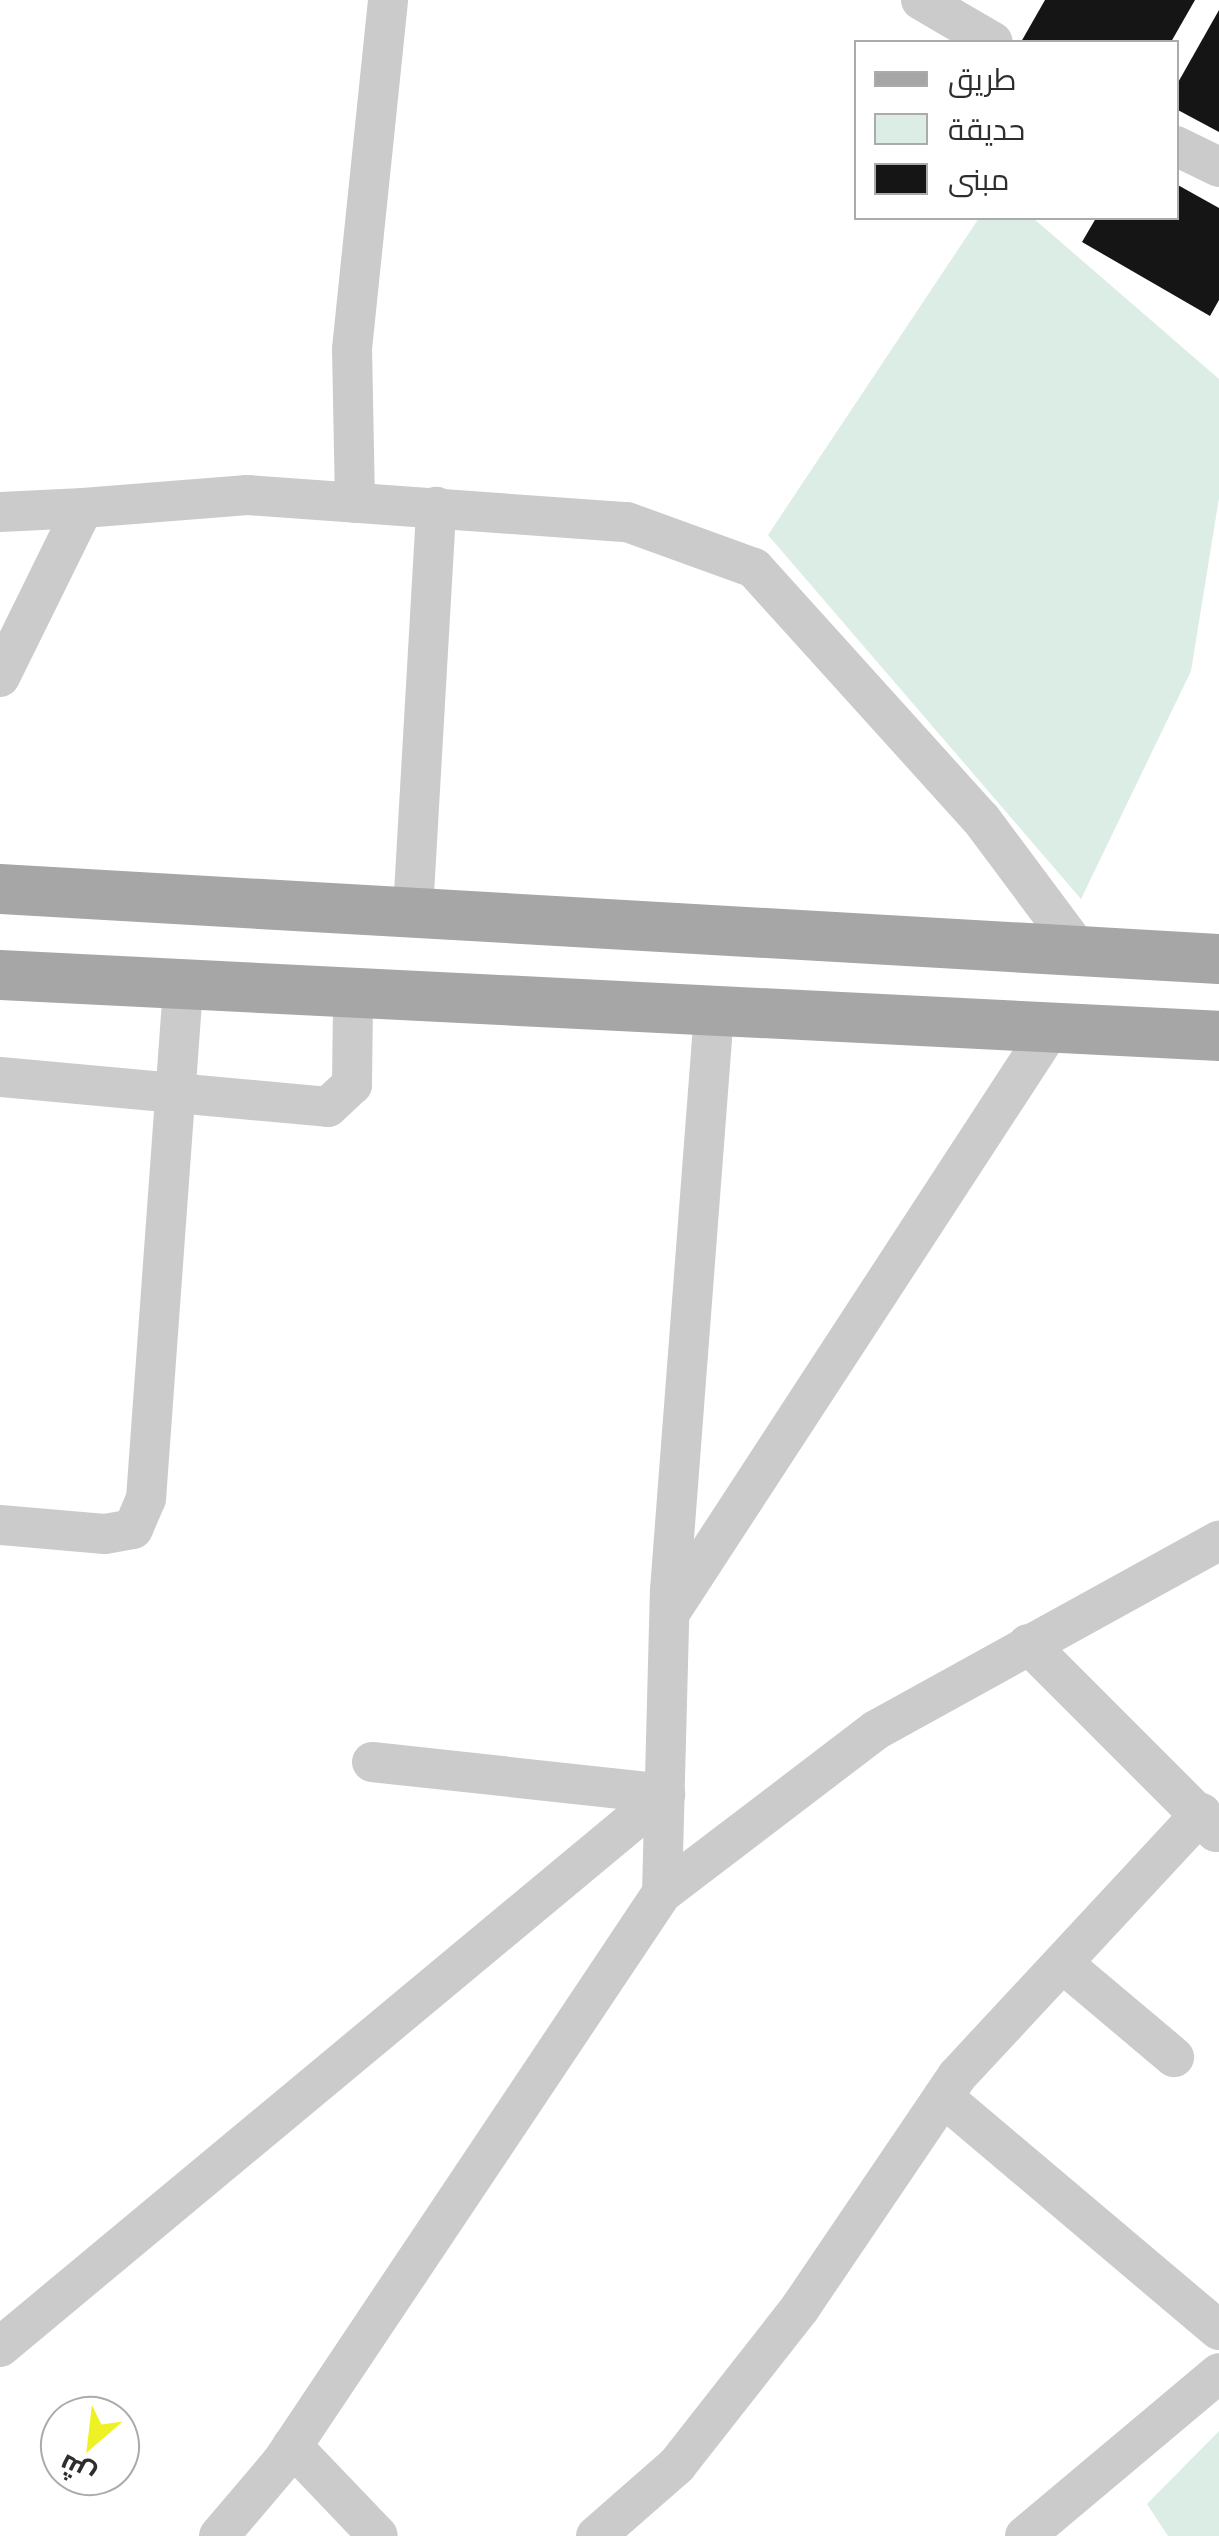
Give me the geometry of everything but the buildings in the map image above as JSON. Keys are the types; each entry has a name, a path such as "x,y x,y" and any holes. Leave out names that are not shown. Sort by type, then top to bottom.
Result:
{"main road":[{"path":"0,890 1076,945 1219,959"},
{"path":"0,974 354,999 1219,1036"}],"street":[{"path":"355,503 352,349 388,0"},
{"path":"921,0 990,40"},
{"path":"1179,147 1219,167"},
{"path":"0,512 247,496 627,522 754,568 981,820 1076,945"},
{"path":"0,677 83,508"},
{"path":"414,911 436,508"},
{"path":"0,1526 105,1534 133,1529 146,1500 183,988"},
{"path":"0,1077 178,1093 344,1102 354,999"},
{"path":"662,1893 669,1615 714,1013"},
{"path":"669,1615 1051,1028"},
{"path":"219,2536 292,2446 662,1893 876,1730 1219,1541"},
{"path":"596,2536 689,2450 800,2308 943,2097 1210,1824 1028,1644"},
{"path":"372,1762 664,1794"},
{"path":"0,2346 664,1794"},
{"path":"1067,1966 1174,2058"},
{"path":"943,2097 1219,2330"},
{"path":"1025,2536 1219,2373"},
{"path":"292,2446 378,2536"}],"green space":[{"path":"978,220 1035,220 1219,379 1219,498 1191,671 1081,899 768,535"},
{"path":"1219,2431 1219,2536 1168,2536 1147,2504"}]}
